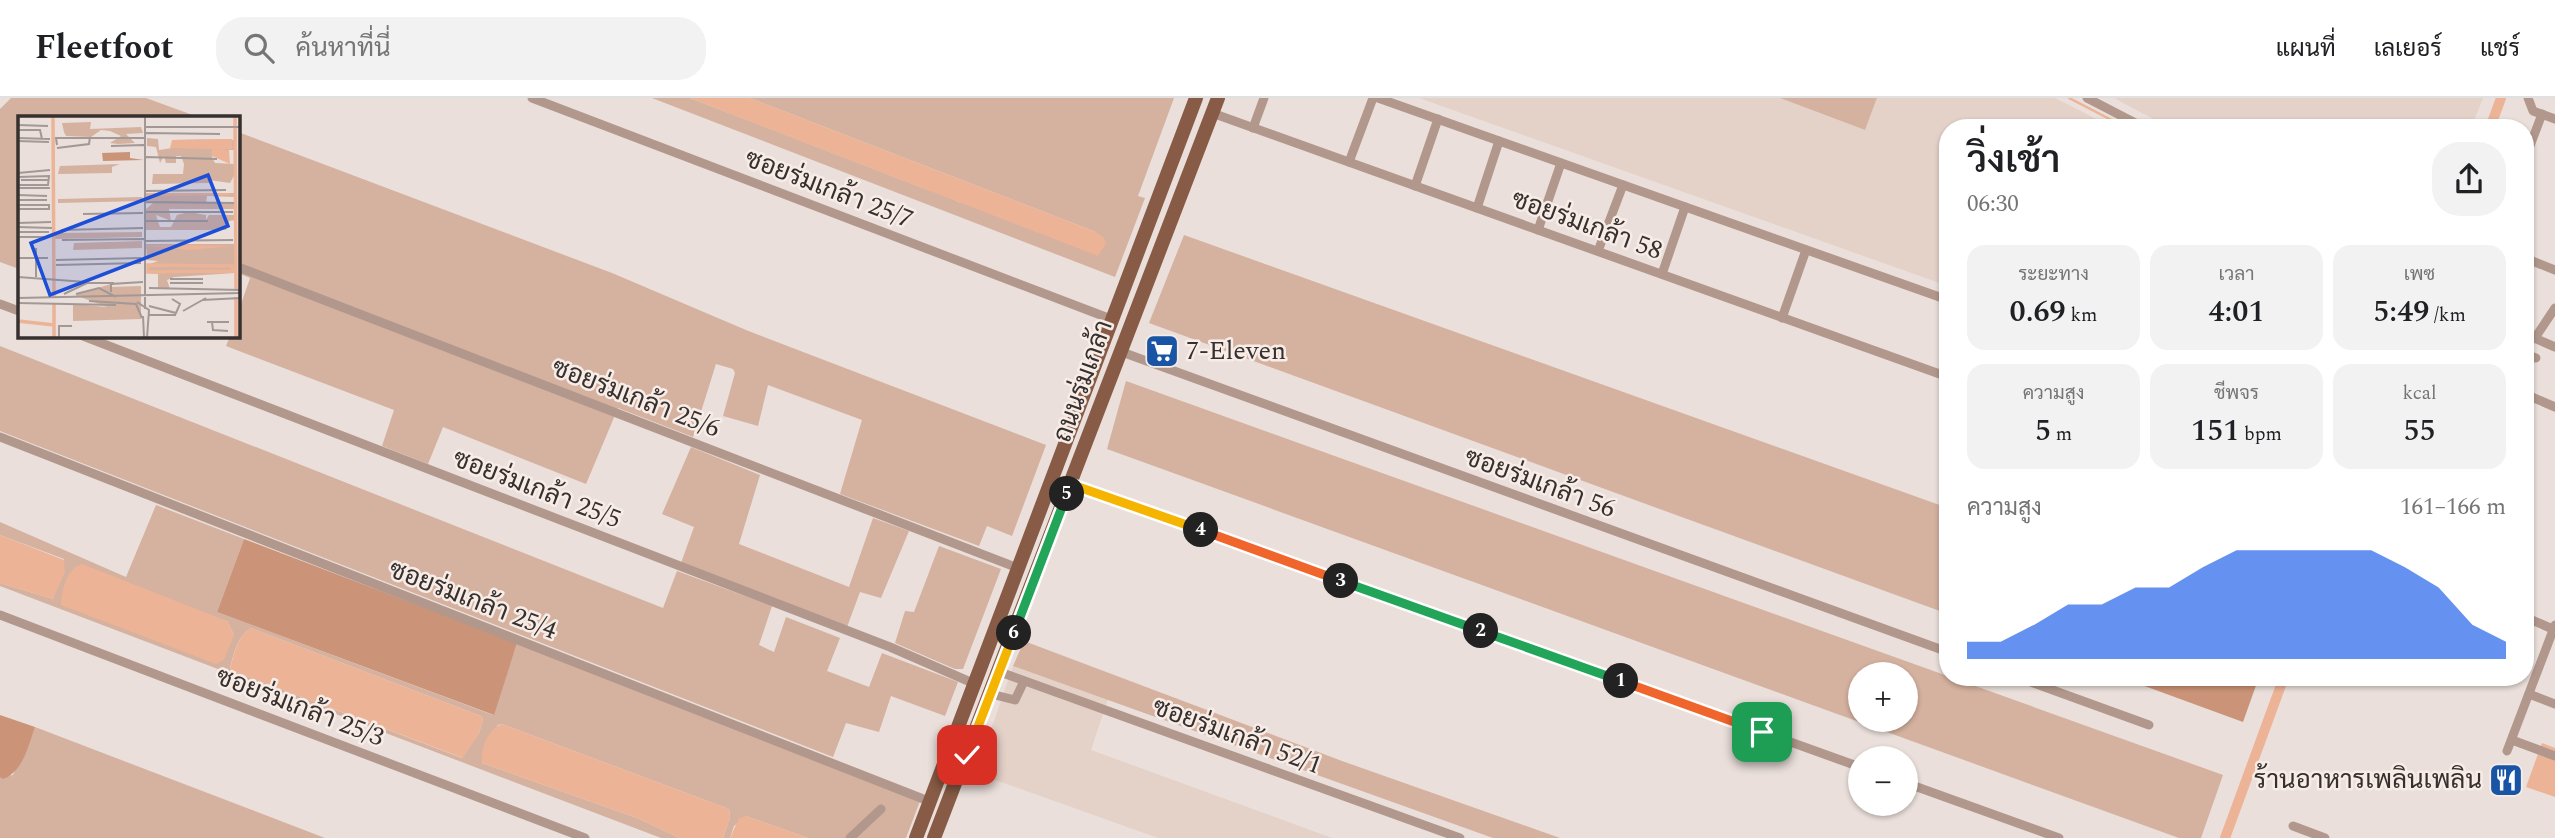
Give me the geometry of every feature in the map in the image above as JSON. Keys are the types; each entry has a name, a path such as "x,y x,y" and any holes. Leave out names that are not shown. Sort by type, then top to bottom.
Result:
{"main road":[{"name":"ถนนร่มเกล้า","path":"916,838 1196,98"},
{"name":"ถนนร่มเกล้า","path":"934,838 1000,672 1119,351 1217,98"}],"street":[{"name":"ซอยร่มเกล้า 25/7","path":"532,98 1111,319"},
{"path":"1253,128 1264,98"},
{"path":"1349,162 1375,98 1939,297"},
{"path":"2087,98 2128,119"},
{"path":"2528,98 2530,108 2555,119"},
{"name":"ซอยร่มเกล้า 58","path":"1212,113 1939,374"},
{"path":"2534,135 2542,114"},
{"path":"1415,186 1438,120"},
{"path":"1477,208 1499,141"},
{"path":"1538,230 1561,163"},
{"path":"1598,251 1623,185"},
{"path":"1662,274 1685,207"},
{"path":"1782,318 1806,250"},
{"path":"2534,262 2555,270"},
{"name":"ซอยร่มเกล้า 25/6","path":"240,268 1018,568"},
{"path":"0,304 18,311"},
{"path":"2555,308 2535,338 2555,347"},
{"name":"ซอยร่มเกล้า 25/5","path":"88,338 890,647 975,684"},
{"name":"ซอยร่มเกล้า 56","path":"1119,351 1939,649"},
{"path":"2534,398 2555,407"},
{"name":"ซอยร่มเกล้า 25/4","path":"0,437 931,802"},
{"path":"1070,484 1848,763"},
{"name":"ซอยร่มเกล้า 25/3","path":"0,615 585,838"},
{"path":"2534,620 2554,628 2534,681"},
{"name":"ซอยร่มเกล้า 52/1","path":"1000,672 1460,838"},
{"path":"991,694 1016,700 1024,681"},
{"path":"2042,686 2149,725"},
{"path":"2507,751 2532,686"},
{"path":"2529,694 2555,704"},
{"path":"2512,740 2555,756"},
{"path":"1918,787 2059,838"},
{"path":"850,838 881,809"},
{"path":"2293,826 2325,838"}],"shaded area":[{"path":"11,98 146,98 195,116 18,116 18,269 0,262 0,109"},
{"path":"652,98 690,98 928,190 944,193 958,202 1096,232 750,98 1174,98 1138,196 1145,198 1115,277"},
{"path":"690,98 750,98 1096,232 1106,243 1098,256"},
{"path":"1419,98 1780,98 1865,130 1877,98 2055,98 2096,119 1939,119 1939,283"},
{"path":"1780,98 1877,98 1865,130"},
{"path":"2114,98 2483,98 2475,119 2153,119"},
{"path":"240,133 612,273 746,330 1046,445 1012,536 987,526 979,546 840,494 862,420 768,385 758,426 723,416 735,373 733,369 716,364 693,437 618,408 586,484 443,427 428,464 382,446 394,410 226,346 229,338 240,338 240,307 250,278 240,274"},
{"path":"1184,235 1939,505 1939,611 1149,323"},
{"path":"0,346 663,608 677,571 772,606 759,645 774,652 786,617 840,638 827,671 869,687 882,653 958,682 945,716 891,696 879,732 846,723 833,757 0,431"},
{"path":"1126,381 1908,662 1848,662 1848,718 1107,449"},
{"path":"691,447 760,475 739,544 849,587 873,518 909,531 881,598 860,592 847,627 681,563 694,527 662,514"},
{"path":"156,505 244,539 217,612 493,715 517,643 920,801 906,838 808,838 746,816 734,826 730,838 723,838 730,817 729,809 502,724 498,725 485,743 482,763 637,818 680,838 661,838 0,586 0,583 53,599 64,559 0,535 0,522 126,577","holes":["61,594 227,621 234,635","251,628 481,716 483,720 479,733 462,758 236,672 230,668 235,651 242,636"]},
{"path":"0,535 64,560 65,572 53,599 0,583"},
{"path":"244,539 517,643 494,715 217,612"},
{"path":"939,546 1001,569 963,669 955,669 895,643 905,611 914,612"},
{"path":"82,564 227,621 234,635 224,660 216,664 61,605 62,593 69,575"},
{"path":"251,628 481,716 483,720 479,733 463,758 236,672 230,669 235,652 242,636"},
{"path":"1024,641 1342,761 1560,838 1493,838 1013,666"},
{"path":"1918,665 1939,673 1939,686 1975,686 2223,775 2201,838 2179,838 1887,732 1918,732"},
{"path":"1013,666 1108,699 1091,750 1332,838 1158,838 976,773"},
{"path":"2145,686 2256,686 2243,722"},
{"path":"0,715 35,727 20,764 10,776 3,779 0,777"},
{"path":"502,724 729,809 730,817 723,838 680,838 637,818 482,763 486,740 493,730"},
{"path":"35,727 325,838 0,838 0,777 13,775"},
{"path":"2542,743 2555,748 2555,797 2526,787"},
{"path":"746,816 808,838 730,838 739,818"}],"waterway":[{"path":"2069,98 2110,119"},
{"path":"2493,119 2501,98"},
{"path":"2225,838 2281,686"}],"place":[{"name":"7-Eleven","path":"1162,351"},
{"name":"ร้านอาหารเพลินเพลิน","path":"2506,780"}],"route":[{"path":"967,755 1070,484 1762,732"}]}
